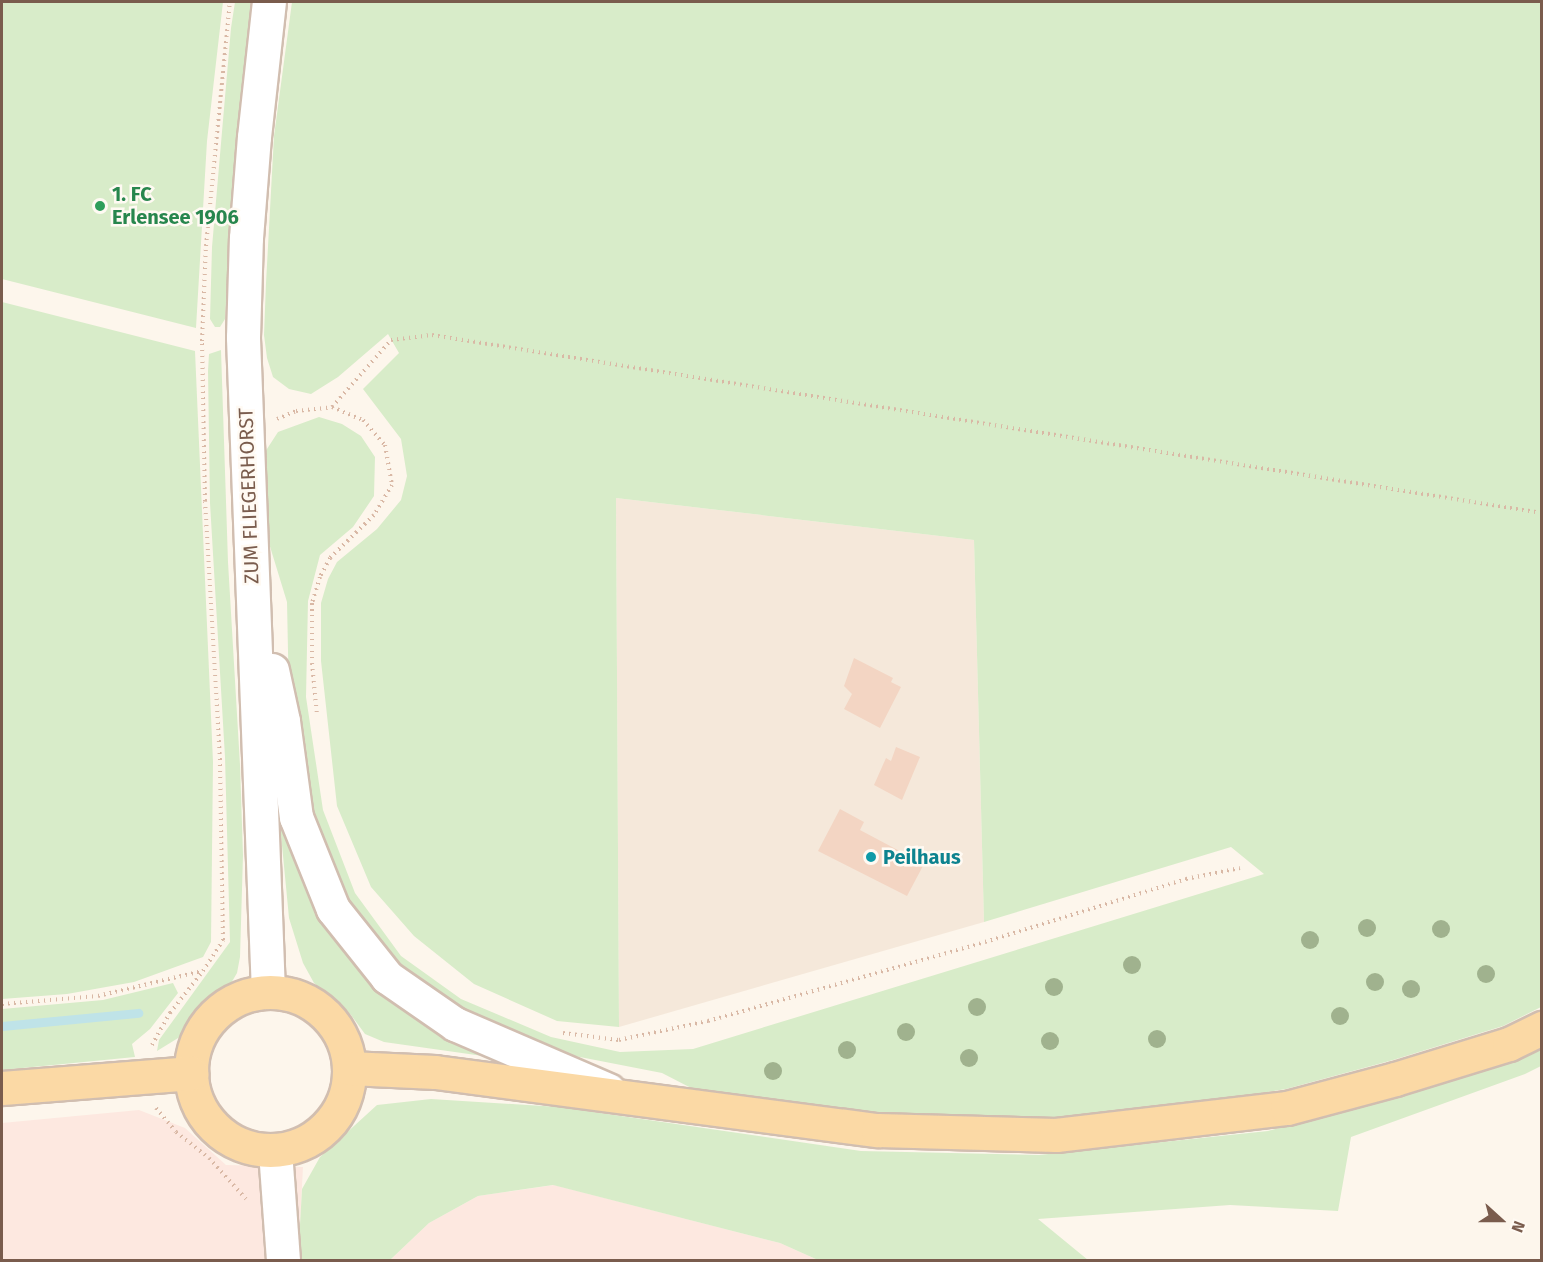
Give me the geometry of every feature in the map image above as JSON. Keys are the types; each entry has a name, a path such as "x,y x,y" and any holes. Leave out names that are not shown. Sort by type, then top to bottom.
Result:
{"main road":[{"path":"268,992 292,995 315,1005 333,1022 345,1044 349,1068 347,1092 336,1115 320,1133 299,1145 275,1151 250,1148 234,1141 208,1120 195,1098 191,1073 194,1048 205,1026 222,1008 244,996 268,992"},
{"path":"349,1068 435,1072 878,1130 1056,1135 1287,1108 1497,1048 1542,1028"},
{"path":"2,1088 191,1073"}],"street":[{"name":"ZUM FLIEGERHORST","path":"268,992 243,337 246,237 269,2"},
{"path":"250,565 283,721 296,817 333,909 387,977 455,1024 626,1098"},
{"path":"275,1151 283,1260"}],"path":[{"path":"332,407 391,340 432,334 1542,513"},
{"path":"246,433 296,411 332,407 363,420 385,445 392,485 374,514 330,558 320,577 312,603 312,663 318,721"},
{"path":"554,1032 619,1040 708,1021 985,942 1186,879 1239,868"},
{"path":"222,940 203,971 170,1013 150,1049 156,1110 176,1132 209,1158 251,1205 279,1208"},
{"path":"2,1004 98,996 203,971"}],"shaded area":[{"path":"616,498 974,540 984,922 619,1027"},
{"path":"139,1110 185,1128 226,1165 303,1167 298,1260 2,1260 2,1123"},
{"path":"554,1185 780,1243 818,1260 390,1260 429,1223 478,1196"}],"green space":[{"name":"1. FC Erlensee 1906","path":"2,2 223,2 207,141 196,328 2,279"},
{"path":"235,2 251,2 236,138 225,319 220,327 215,327 210,319 212,247"},
{"path":"292,2 1541,2 1541,1007 1503,1026 1393,1060 1286,1089 1170,1108 1054,1120 878,1116 695,1090 662,1073 549,1051 460,1017 392,969 339,906 303,818 289,701 287,602 268,540 261,484 265,452 278,432 319,417 342,424 361,436 375,457 374,496 353,527 320,555 308,601 306,697 323,810 355,893 401,956 461,999 551,1037 620,1052 693,1049 1264,874 1231,847 984,922 974,540 616,498 619,1027 557,1021 474,984 414,936 371,887 337,806 321,661 321,603 328,579 337,562 377,529 401,500 407,476 401,439 363,389 399,353 388,334 338,377 311,394 289,389 273,377 267,358 264,335 274,136"},
{"path":"2,302 195,351 213,762 211,942 203,957 134,982 67,994 2,999"},
{"path":"221,350 228,562 243,855 240,957 237,973 227,990 183,1035 157,1051 159,1040 230,942 225,757 210,503 209,354"},
{"path":"279,814 287,817 323,912 486,1049 483,1056 384,1042 365,1034 351,1015 314,983 303,963 289,918"},
{"path":"173,983 178,993 150,1029 132,1044 135,1057 2,1070 2,1009 103,1000"},
{"path":"1541,1045 1541,1066 1525,1074 1351,1137 1338,1211 1230,1205 1038,1219 1088,1260 818,1260 780,1243 553,1185 478,1196 429,1223 390,1260 298,1260 302,1189 320,1157 377,1105 431,1099 559,1107 861,1151 1039,1155 1268,1131 1402,1093"}],"building":[{"path":"854,658 893,678 891,682 901,687 880,728 844,709 852,694 844,686"},
{"path":"896,747 920,757 902,800 874,785 886,758 891,761"},
{"name":"Peilhaus","path":"840,809 864,822 860,830 924,864 907,896 818,851"}],"waterway":[{"path":"2,1026 138,1013"}],"place":[{"name":"1. FC Erlensee 1906","path":"100,206"},
{"name":"Peilhaus","path":"871,857"}]}
